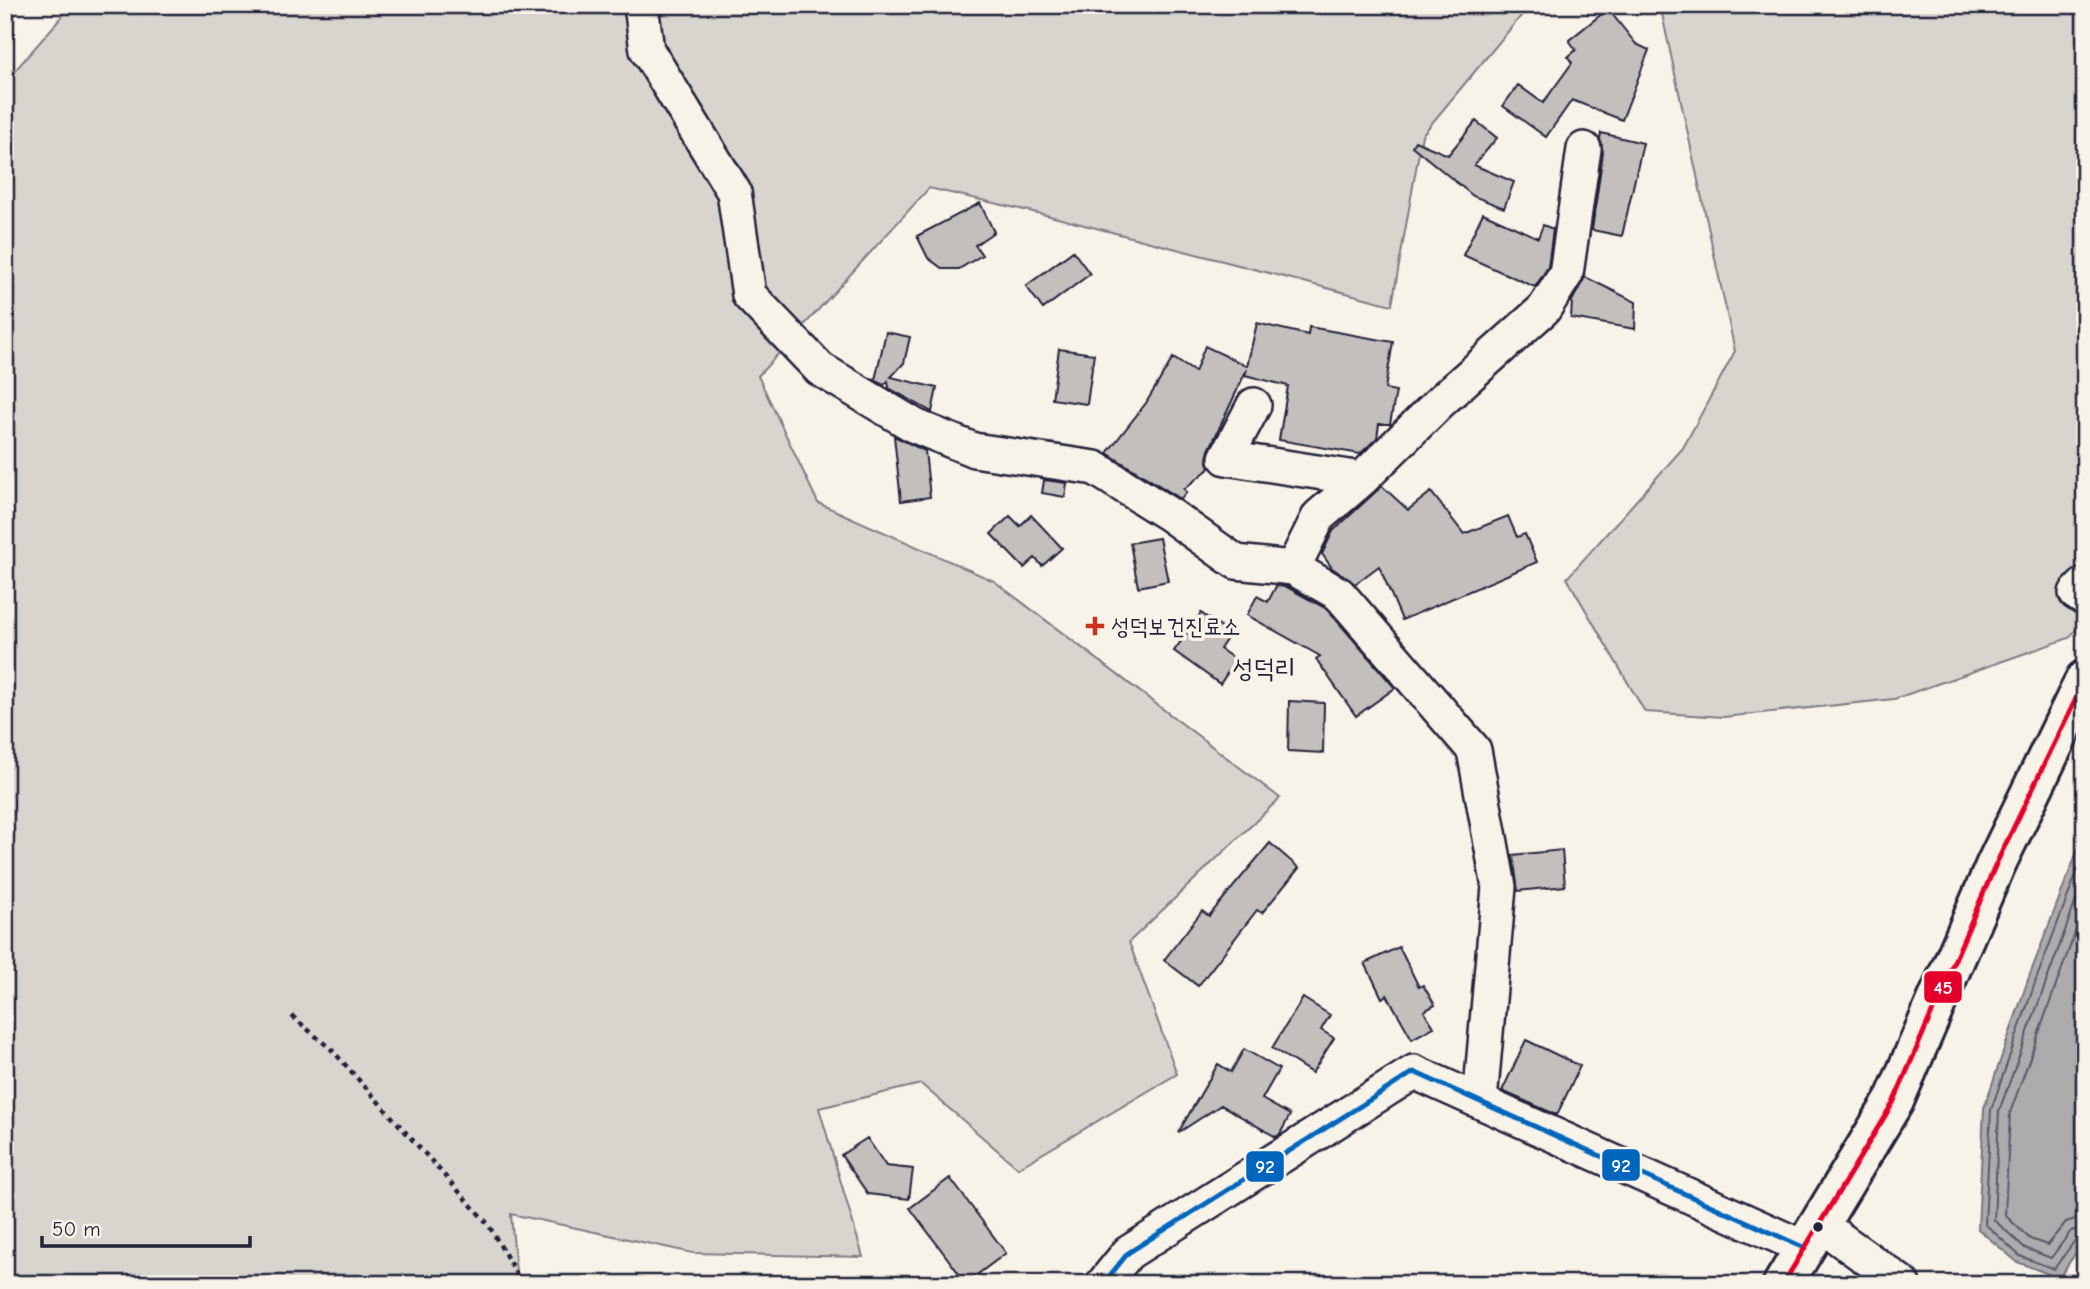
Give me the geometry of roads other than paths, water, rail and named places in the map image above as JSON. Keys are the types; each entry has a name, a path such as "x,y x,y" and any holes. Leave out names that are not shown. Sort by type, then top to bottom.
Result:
{"main road":[{"path":"1783,1284 1894,1101 1996,864 2085,680"}],"street":[{"path":"641,5 647,50 734,192 749,295 820,369 915,426 974,450 1095,468 1170,515 1236,562 1293,568 1339,594 1474,750 1499,887 1480,1101"},
{"path":"1293,568 1319,516 1544,309 1566,274 1584,149"},
{"path":"1254,405 1226,458 1362,479"},
{"path":"2085,584 2076,593 2085,599"},
{"path":"1102,1284 1128,1253 1414,1072 1812,1236 1903,1284"}],"water":[{"path":"2085,831 2085,1239 2059,1278 2017,1262 1978,1229 1984,1108 2029,977"}],"place":[{"name":"성덕보건진료소","path":"1095,626"}],"district":[{"name":"성덕리","path":"1264,669"}]}
